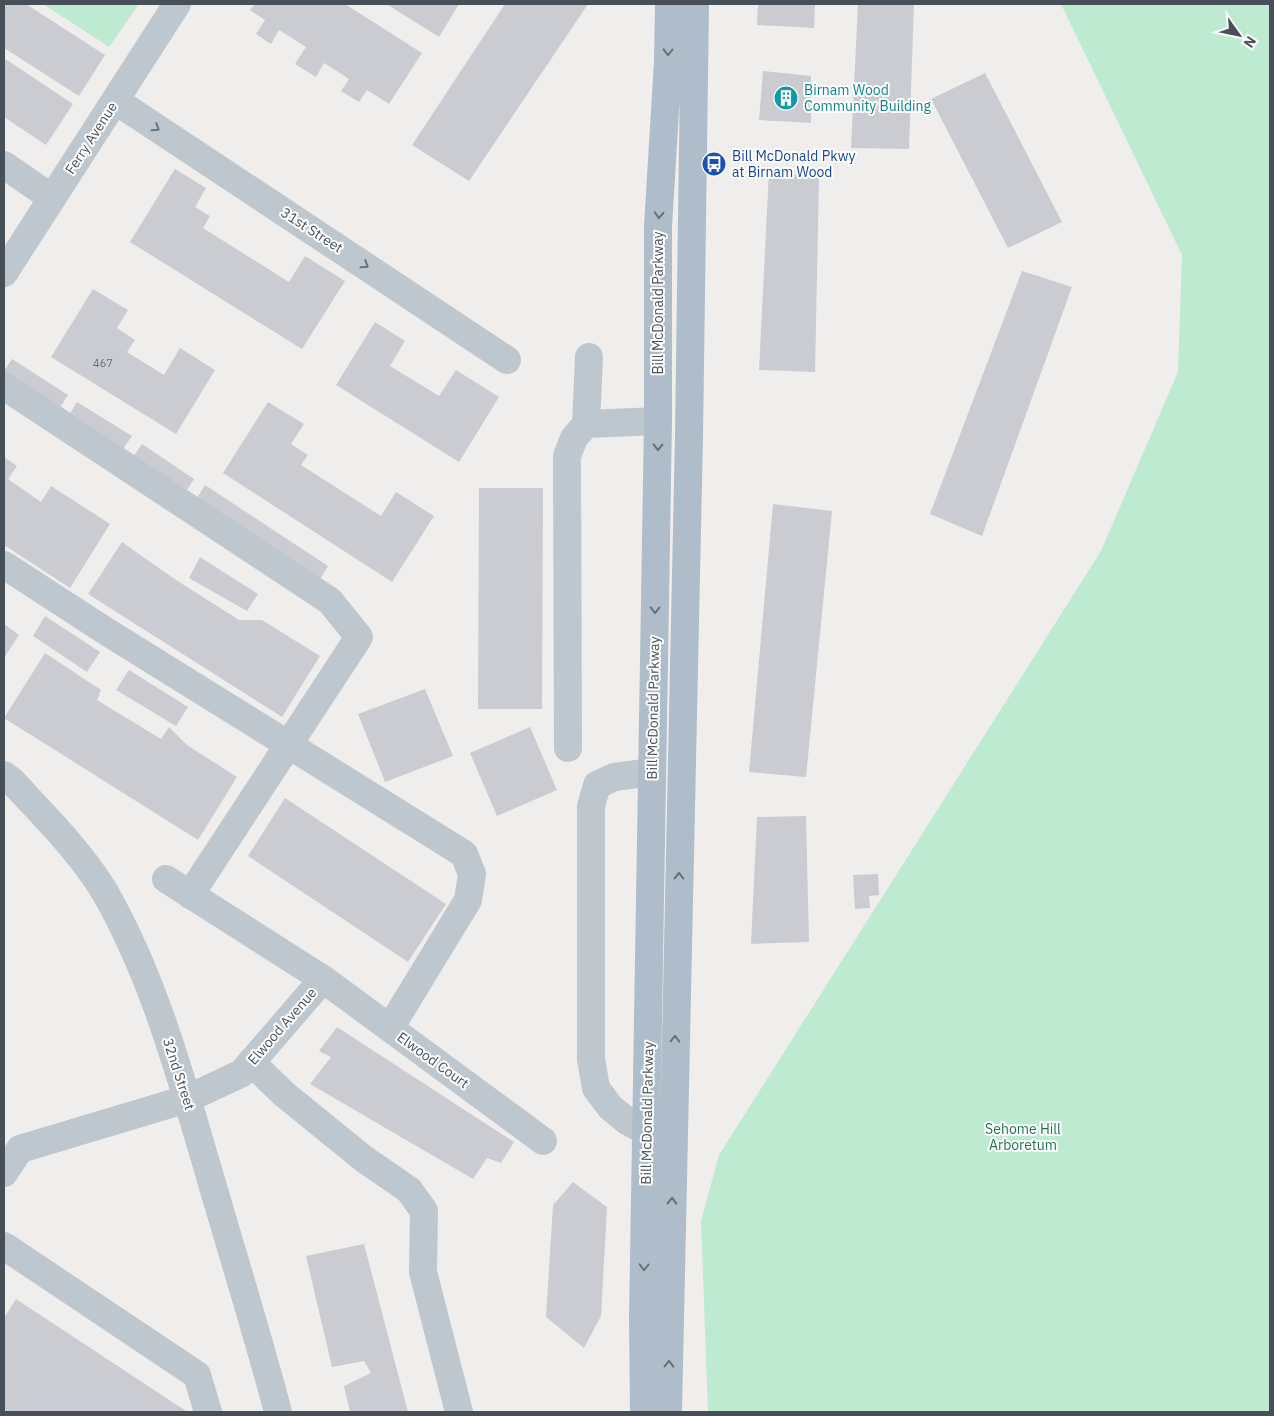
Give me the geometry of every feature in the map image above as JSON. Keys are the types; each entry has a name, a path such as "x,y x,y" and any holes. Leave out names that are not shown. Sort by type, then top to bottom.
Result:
{"main road":[{"name":"Bill McDonald Parkway","path":"644,1412 643,1319 658,421 658,226 668,62 669,4"},
{"name":"Bill McDonald Parkway","path":"668,1412 688,456 695,4"}],"street":[{"name":"Ferry Avenue","path":"4,273 177,4"},
{"name":"31st Street","path":"116,101 507,360"},
{"path":"4,165 52,198"},
{"path":"568,748 566,456 574,438 586,424 589,357"},
{"path":"4,386 330,601 359,637 190,894"},
{"path":"586,424 658,421"},
{"path":"4,565 104,630 464,854 472,874 468,900 390,1028"},
{"path":"646,1132 626,1121 610,1107 596,1088 591,1059 591,806 597,785 614,777 652,772"},
{"name":"32nd Street","path":"4,775 75,849 105,893 134,947 154,996 187,1099 278,1412"},
{"name":"Elwood Court","path":"166,880 323,979 543,1140"},
{"name":"Elwood Avenue","path":"4,1173 20,1148 187,1099 242,1073 323,979"},
{"path":"251,1062 284,1094 349,1147 409,1190 424,1211 423,1272 459,1412"},
{"path":"4,1246 198,1375 208,1412"}],"green space":[{"path":"43,4 139,4 109,47"},
{"name":"Sehome Hill Arboretum","path":"1061,4 1270,4 1270,1412 708,1412 701,1221 719,1155 1101,551 1178,372 1182,255"}],"building":[{"path":"4,4 26,4 105,55 79,96 4,48"},
{"path":"255,4 345,4 422,53 389,104 367,90 359,102 341,91 349,79 324,63 316,77 295,64 306,47 279,30 271,44 256,34 265,20 250,10"},
{"path":"388,4 459,4 439,37"},
{"path":"505,4 588,4 469,181 412,145"},
{"path":"758,4 815,4 814,28 757,25"},
{"path":"858,4 914,4 909,149 851,148"},
{"path":"4,58 73,104 46,145 4,117"},
{"name":"Birnam Wood Community Building","path":"763,71 811,76 811,123 759,120"},
{"path":"985,73 1062,222 1008,248 931,99"},
{"path":"175,169 206,188 195,207 210,216 203,228 289,282 305,256 345,281 302,349 130,242"},
{"path":"769,171 819,178 815,372 759,370"},
{"path":"1022,271 1072,287 982,536 930,514"},
{"path":"93,289 128,310 117,328 135,340 127,352 164,375 180,348 215,370 176,434 51,357"},
{"path":"375,322 405,341 390,366 439,396 456,370 499,397 459,462 336,385"},
{"path":"12,359 68,395 55,415 4,382 4,371"},
{"path":"77,402 132,436 119,455 65,422"},
{"path":"268,402 304,424 291,444 308,455 301,465 381,516 396,492 434,516 392,582 223,473"},
{"path":"142,444 194,479 182,498 129,463"},
{"path":"4,457 17,466 8,479 41,502 51,486 110,524 70,588 4,545"},
{"path":"205,485 328,566 316,586 193,505"},
{"path":"479,488 543,488 542,709 478,709"},
{"path":"773,504 832,511 806,777 749,772"},
{"path":"122,542 173,578 239,620 262,620 320,656 282,717 88,594"},
{"path":"200,557 258,594 247,611 189,578"},
{"path":"45,616 100,652 87,672 33,636"},
{"path":"4,624 19,635 4,658"},
{"path":"45,653 101,690 97,700 161,739 169,727 187,745 237,777 198,840 4,718"},
{"path":"129,670 188,707 176,726 116,690"},
{"path":"425,689 453,756 385,782 358,714"},
{"path":"530,727 557,790 497,816 470,753"},
{"path":"285,798 446,904 408,962 248,856"},
{"path":"806,816 809,942 751,944 757,817"},
{"path":"878,874 879,895 869,896 870,908 855,909 853,875"},
{"path":"337,1027 514,1142 501,1163 487,1158 473,1179 310,1084 331,1057 319,1051"},
{"path":"573,1182 607,1207 601,1316 584,1348 546,1317 553,1205"},
{"path":"364,1244 408,1412 350,1412 344,1386 371,1373 364,1361 332,1367 306,1256"},
{"path":"16,1299 186,1411 4,1412 4,1318"}],"place":[{"name":"Birnam Wood Community Building","path":"786,98"},
{"name":"Bill McDonald Pkwy at Birnam Wood","path":"714,164"}]}
